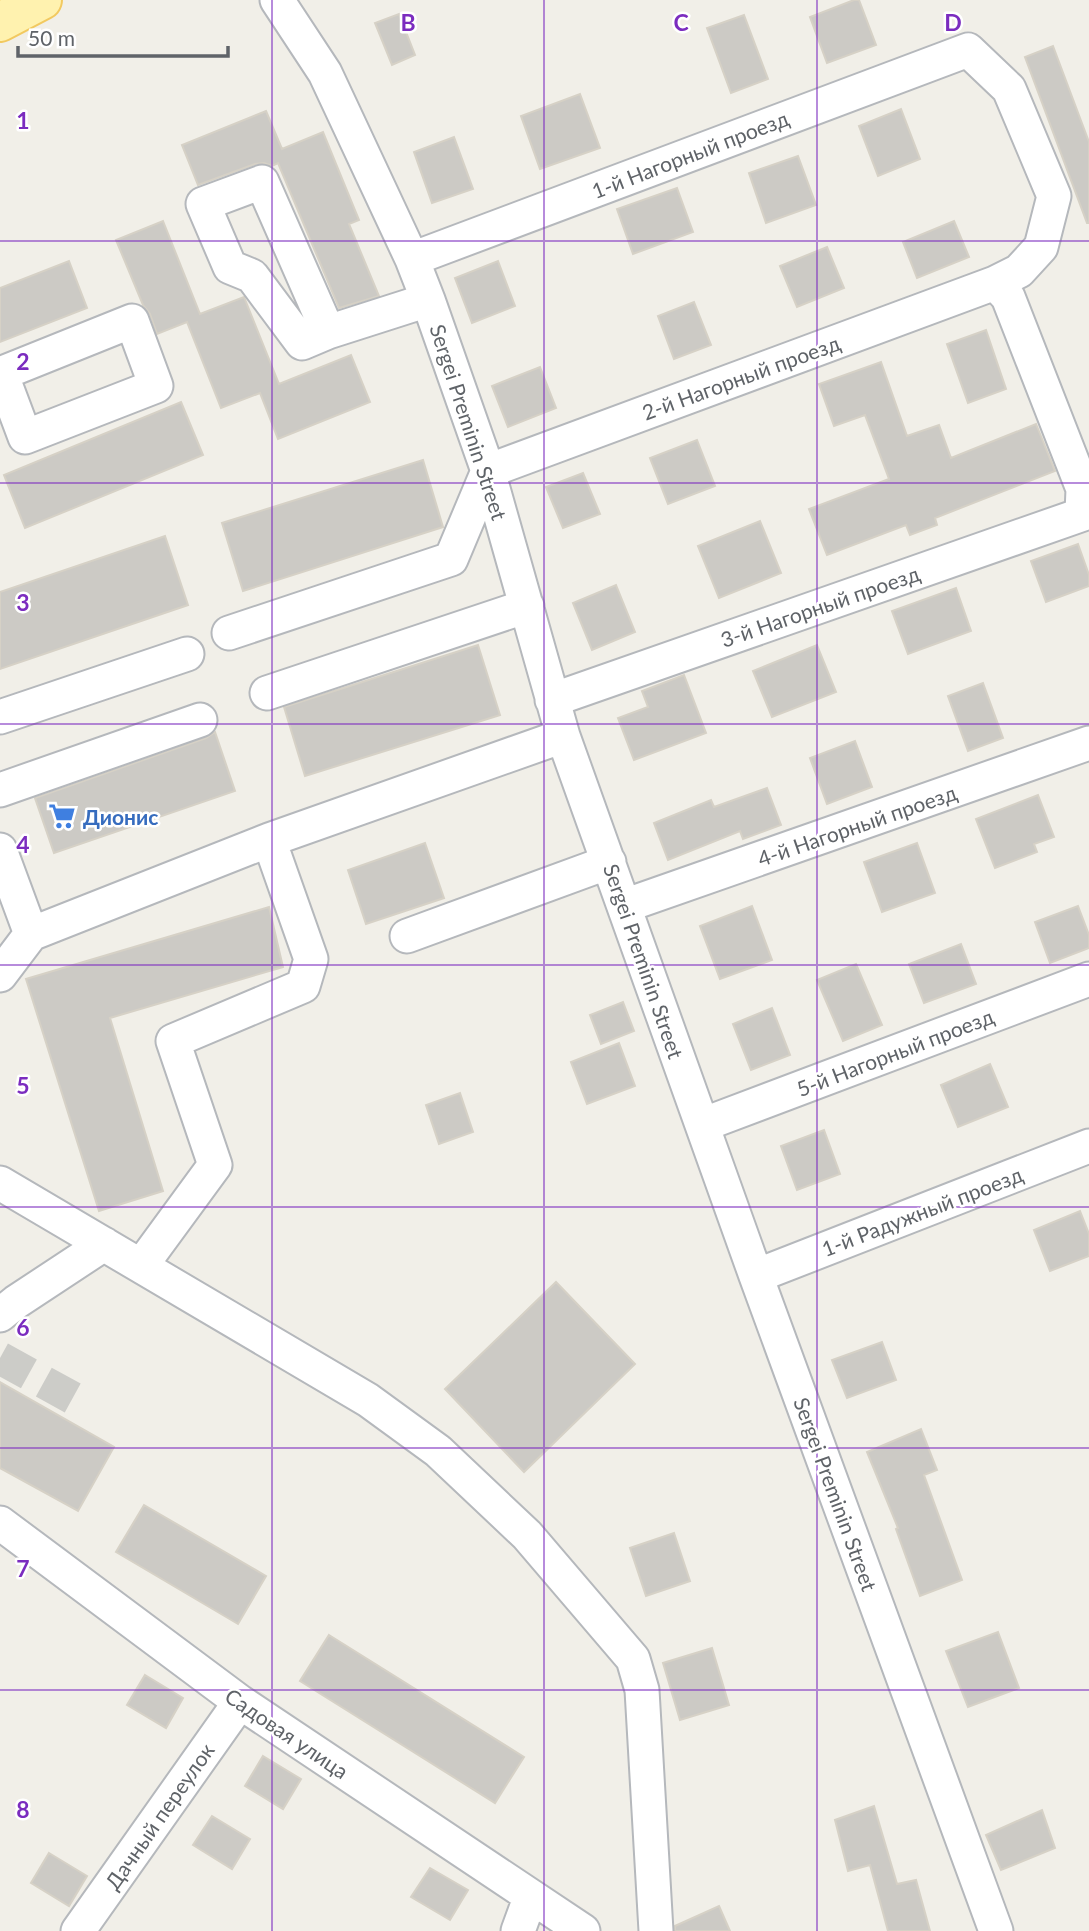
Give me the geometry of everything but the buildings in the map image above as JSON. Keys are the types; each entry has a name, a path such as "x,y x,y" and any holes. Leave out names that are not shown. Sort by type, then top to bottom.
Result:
{"main road":[{"path":"0,22 42,0"}],"street":[{"name":"Sergei Preminin Street","path":"277,0 325,74 428,300 488,471 563,736 756,1276 996,1931"},
{"name":"1-й Нагорный проезд","path":"411,259 968,50"},
{"name":"2-й Нагорный проезд","path":"488,471 995,283 1019,271 1041,247 1054,196 1009,89 968,50"},
{"path":"328,332 262,182 203,204 230,267 252,276 302,342 428,300"},
{"path":"995,283 1008,297 1083,489 1085,513"},
{"path":"132,321 156,386 25,437 1,374 132,321"},
{"path":"229,632 451,559 488,471"},
{"name":"3-й Нагорный проезд","path":"552,700 1085,513"},
{"path":"267,693 527,606"},
{"path":"0,717 187,654"},
{"path":"0,790 200,720"},
{"path":"0,975 31,934 269,840 563,736"},
{"name":"4-й Нагорный проезд","path":"624,906 1089,743"},
{"path":"141,1266 215,1165 173,1041 303,986 311,959 269,840"},
{"path":"0,850 31,934"},
{"path":"407,936 609,862"},
{"name":"5-й Нагорный проезд","path":"702,1125 1089,979"},
{"name":"1-й Радужный проезд","path":"756,1276 1089,1146"},
{"path":"0,1183 368,1400 438,1451 527,1535 634,1659 642,1690 656,1931"},
{"path":"4,1306 104,1244"},
{"name":"Садовая улица","path":"0,1523 240,1702 583,1931"},
{"name":"Дачный переулок","path":"78,1931 240,1702"},
{"path":"518,1931 530,1898"}],"tunnel":[{"path":"0,1358 80,1402"}],"place":[{"name":"Дионис","path":"62,816"}]}
